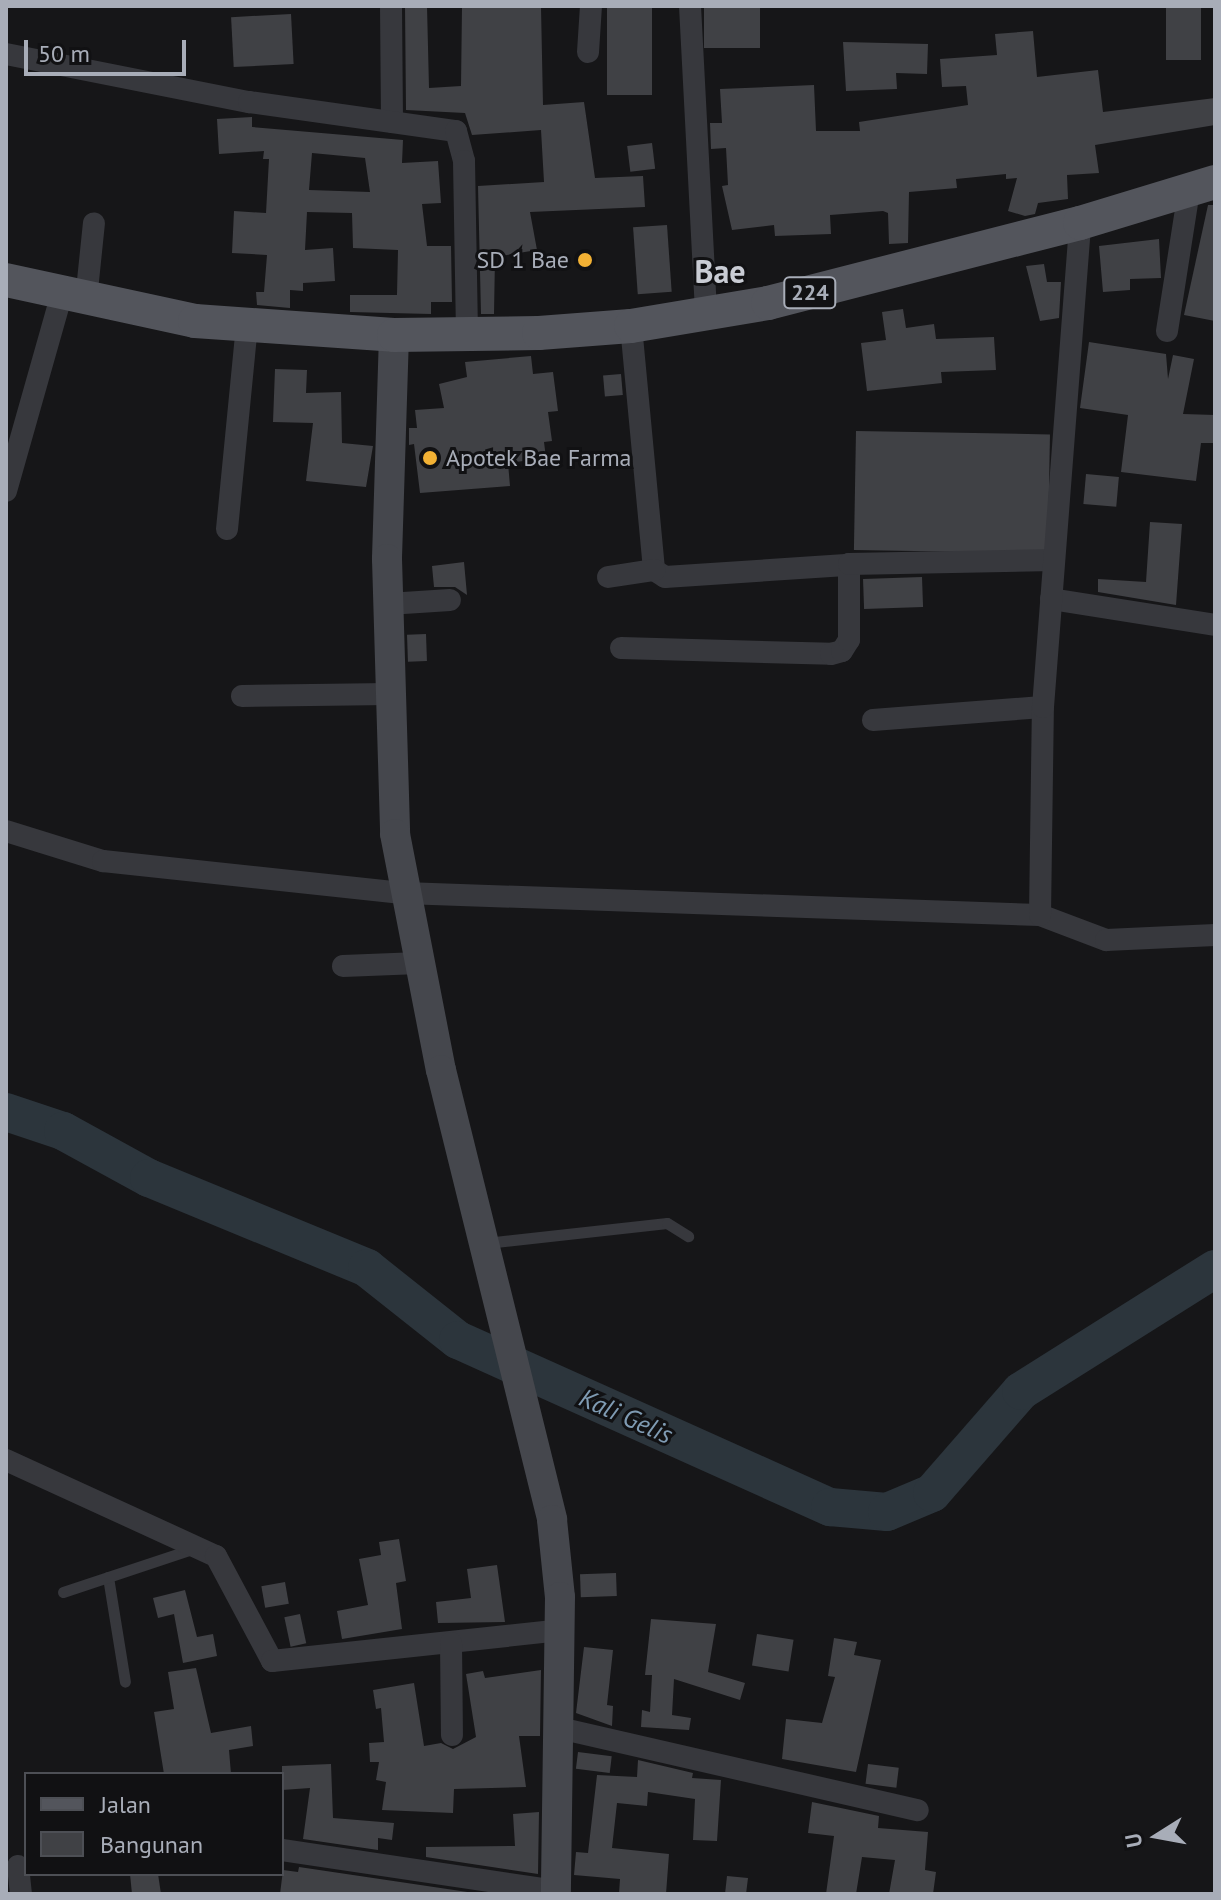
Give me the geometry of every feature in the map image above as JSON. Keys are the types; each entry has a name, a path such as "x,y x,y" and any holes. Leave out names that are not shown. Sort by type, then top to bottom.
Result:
{"main road":[{"name":"224","path":"6,280 74,298 247,325 394,335 631,326 706,315 850,284 1080,223 1202,186"}],"street":[{"path":"391,6 392,122"},
{"path":"588,52 591,6"},
{"path":"690,6 706,315"},
{"path":"6,54 180,90 451,128 461,139 467,334"},
{"path":"1167,331 1202,186"},
{"path":"6,491 74,298 94,223"},
{"path":"1040,915 1043,707 1080,223"},
{"path":"227,529 247,325"},
{"path":"631,326 654,570"},
{"path":"284,1850 556,1892 560,1630 552,1520 419,963 393,819 388,604 394,335"},
{"path":"608,577 654,570 665,577 846,565 1054,560"},
{"path":"621,648 819,655 842,651 850,631 846,565"},
{"path":"1051,599 1215,625"},
{"path":"388,604 450,600"},
{"path":"242,696 389,694"},
{"path":"873,720 1043,707"},
{"path":"6,831 103,861 404,893 1040,915 1106,940 1215,935"},
{"path":"343,966 419,963"},
{"path":"6,1460 200,1547 226,1567 253,1632 272,1661 560,1630"},
{"path":"451,1643 452,1735"},
{"path":"559,1728 918,1810"},
{"path":"17,1866 21,1894"}],"lane":[{"path":"485,1243 660,1223 675,1225 688,1236"},
{"path":"63,1592 200,1547"},
{"path":"108,1577 125,1682"}],"building":[{"path":"405,6 427,6 429,88 461,86 462,6 541,7 543,105 584,102 595,178 643,176 645,207 530,212 537,250 495,257 494,314 481,314 478,186 544,182 541,130 472,135 465,113 406,110"},
{"path":"607,6 652,6 652,95 607,95"},
{"path":"704,6 760,6 760,48 704,48"},
{"path":"1166,6 1201,6 1201,60 1166,60"},
{"path":"291,14 294,64 234,67 231,17"},
{"path":"1033,31 1037,77 1098,70 1103,112 1215,98 1215,125 1095,145 1099,173 1067,175 1068,199 1038,203 1035,214 1025,216 1008,211 1017,178 1006,179 1006,174 956,179 957,188 909,192 908,243 889,244 888,213 883,211 830,215 831,234 775,236 774,225 732,230 722,186 728,185 726,148 711,149 710,123 722,123 720,89 814,85 816,131 860,131 859,122 968,105 966,86 942,87 940,59 997,55 995,34"},
{"path":"843,42 928,44 927,74 896,73 897,89 846,91"},
{"path":"252,117 252,127 403,140 402,163 438,161 441,203 422,204 427,246 451,246 452,302 431,302 431,314 350,312 350,295 397,295 398,250 353,248 352,213 307,212 305,250 333,248 335,281 303,283 303,291 290,290 290,308 257,305 256,292 264,292 267,255 232,253 234,211 266,213 269,159 263,159 264,151 219,154 217,119","holes":["312,153 365,158 370,192 309,190"]},
{"path":"652,143 655,169 630,172 627,146"},
{"path":"1208,205 1215,205 1215,321 1184,315"},
{"path":"667,225 672,292 638,294 633,227"},
{"path":"1159,239 1161,278 1130,279 1130,290 1103,292 1099,246"},
{"path":"1044,264 1047,282 1061,282 1059,318 1040,321 1026,266"},
{"path":"903,309 906,328 934,324 936,339 994,337 996,370 941,372 942,383 867,391 861,343 886,340 882,312"},
{"path":"1089,342 1166,354 1168,379 1173,355 1194,359 1183,414 1215,415 1215,443 1201,443 1196,481 1121,472 1128,415 1080,408"},
{"path":"531,356 533,374 553,372 558,411 548,412 552,441 544,442 546,458 508,463 510,486 420,493 414,444 409,445 409,428 417,428 415,410 444,408 439,384 467,377 465,362"},
{"path":"275,369 307,370 306,393 341,392 342,443 373,446 366,487 306,481 313,423 273,422"},
{"path":"621,374 623,395 605,396 603,376"},
{"path":"856,431 1050,434 1048,553 854,550"},
{"path":"1086,474 1119,477 1116,507 1083,504"},
{"path":"1150,522 1182,524 1176,605 1098,592 1098,579 1146,582"},
{"path":"464,562 467,595 455,587 434,587 432,566"},
{"path":"922,577 923,607 864,609 863,579"},
{"path":"426,634 427,661 408,662 407,635"},
{"path":"399,1539 406,1581 396,1583 402,1629 342,1639 337,1611 368,1605 359,1559 381,1555 379,1542"},
{"path":"497,1565 505,1622 438,1623 436,1602 471,1598 467,1569"},
{"path":"616,1573 617,1596 581,1597 580,1574"},
{"path":"285,1582 289,1604 265,1608 261,1586"},
{"path":"185,1590 197,1637 213,1634 217,1656 183,1663 174,1614 158,1618 153,1598"},
{"path":"300,1614 306,1643 291,1647 284,1617"},
{"path":"651,1619 716,1624 708,1672 745,1683 740,1700 674,1679 672,1715 691,1718 689,1730 641,1727 642,1710 650,1712 652,1675 645,1675"},
{"path":"757,1634 794,1640 789,1671 752,1666"},
{"path":"834,1638 857,1642 854,1655 881,1660 856,1772 782,1759 786,1719 822,1723 835,1677 828,1676"},
{"path":"584,1647 613,1650 607,1705 613,1706 612,1726 576,1713"},
{"path":"196,1668 211,1733 251,1726 253,1746 229,1750 231,1772 164,1772 154,1712 174,1709 168,1672"},
{"path":"541,1670 540,1736 519,1736 526,1787 454,1789 453,1813 382,1810 386,1782 376,1780 379,1762 370,1762 369,1743 384,1742 381,1708 376,1709 373,1690 414,1683 424,1746 441,1743 453,1749 476,1737 466,1674 483,1671 485,1678"},
{"path":"578,1752 612,1756 610,1773 576,1769"},
{"path":"638,1760 693,1773 692,1778 721,1780 717,1841 693,1840 695,1799 648,1792 647,1806 617,1803 612,1848 669,1854 666,1894 619,1894 620,1879 574,1875 576,1852 588,1853 597,1775 637,1777"},
{"path":"331,1764 333,1818 394,1823 392,1840 378,1838 378,1850 303,1839 310,1788 284,1790 282,1766"},
{"path":"868,1764 899,1768 896,1788 866,1784"},
{"path":"812,1802 879,1816 878,1828 928,1832 925,1870 936,1872 933,1894 889,1894 895,1860 862,1857 856,1894 826,1894 834,1836 808,1833"},
{"path":"539,1812 538,1874 426,1857 426,1847 515,1846 513,1814"},
{"path":"299,1867 481,1894 280,1894 284,1870 298,1872"},
{"path":"130,1876 158,1876 161,1894 132,1894"},
{"path":"727,1876 748,1878 746,1894 725,1894"}],"waterway":[{"name":"Kali Gelis","path":"6,1112 63,1131 149,1178 367,1268 458,1340 830,1507 887,1512 932,1493 1021,1391 1215,1269"}],"place":[{"name":"SD 1 Bae","path":"585,260"},
{"name":"Apotek Bae Farma","path":"430,458"}],"district":[{"name":"Bae","path":"720,271"}]}
